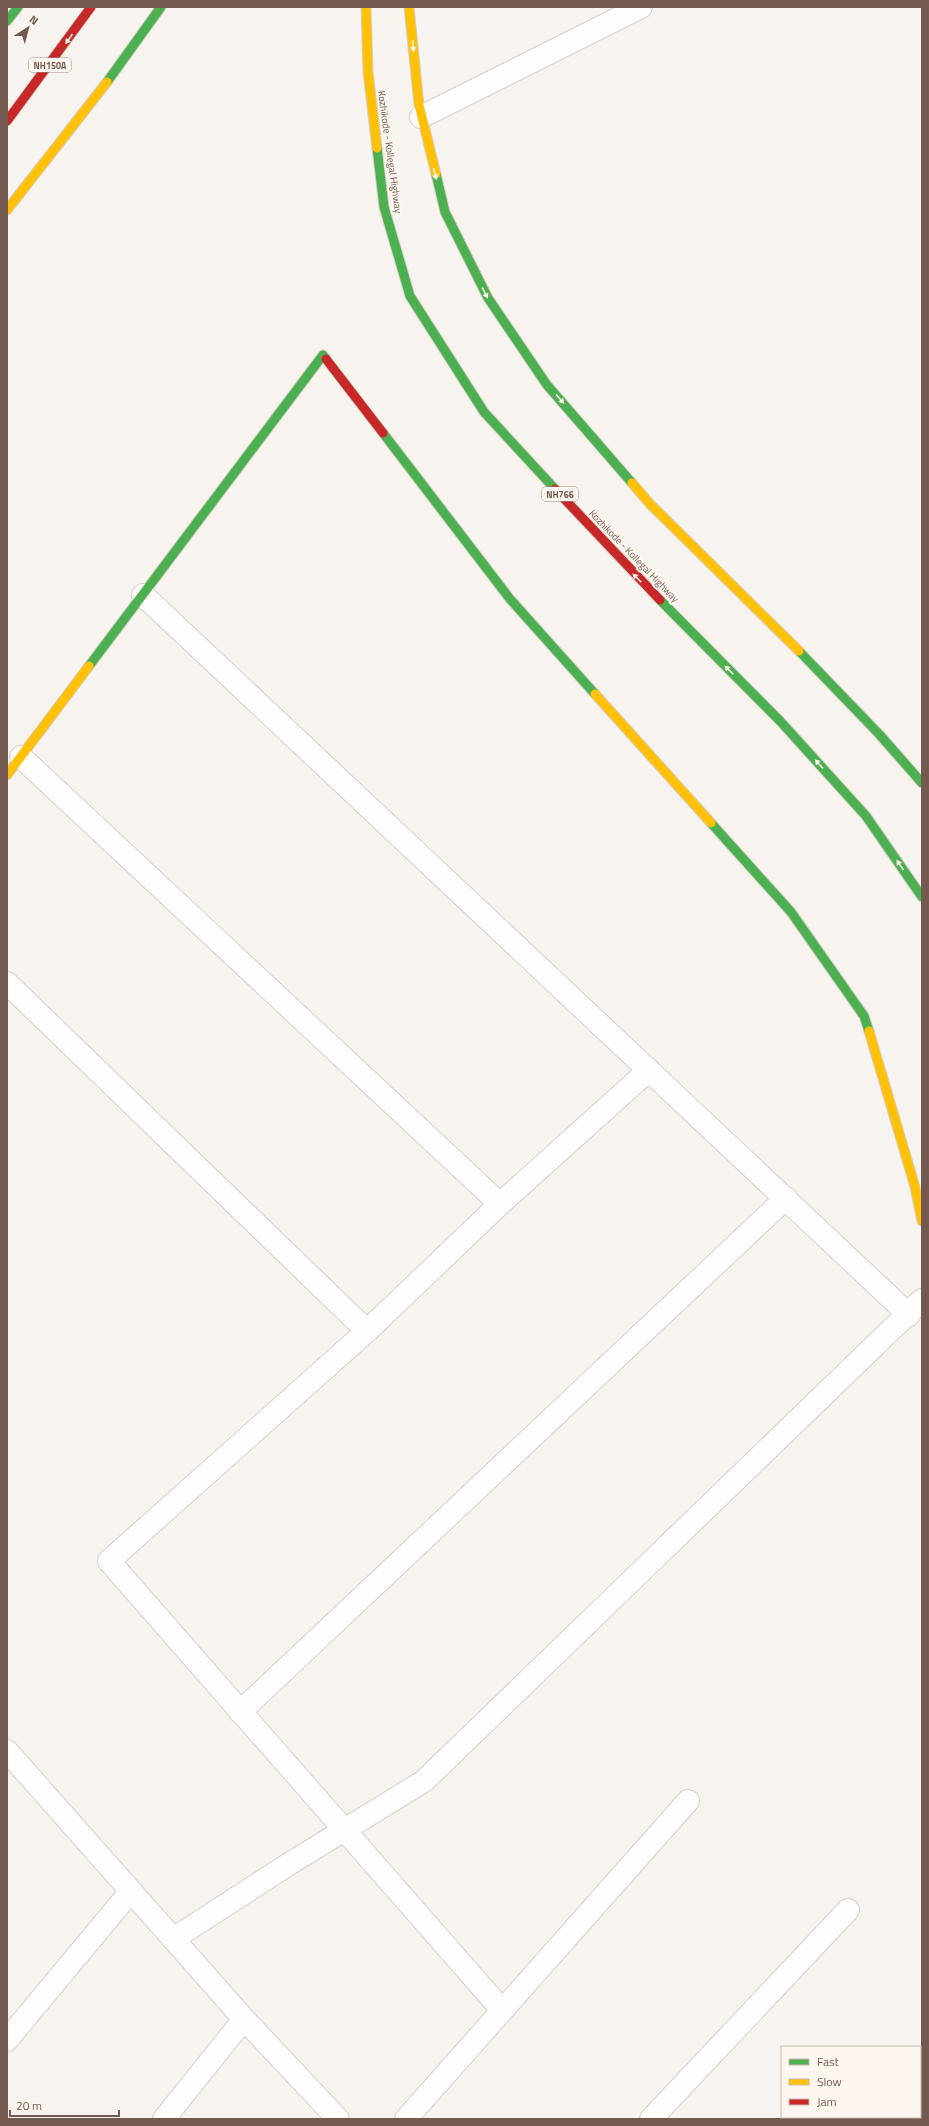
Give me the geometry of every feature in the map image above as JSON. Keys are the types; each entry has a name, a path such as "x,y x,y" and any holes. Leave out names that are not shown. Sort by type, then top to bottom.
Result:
{"main road":[{"path":"7,21 18,7"},
{"name":"NH150A","path":"7,121 91,7"},
{"path":"7,210 96,96 161,7"},
{"name":"Kozhikode - Kollegal Highway","path":"366,7 368,72 384,207 410,296 484,412 622,562 781,722 866,816 922,897"},
{"path":"409,7 421,117 445,212 488,298 547,385 650,504 800,652 879,734 922,783"},
{"path":"7,775 323,355 510,599 791,912 864,1016 918,1187 922,1221"}],"street":[{"path":"421,117 640,7"},
{"path":"143,595 786,1198 916,1308 424,1781 345,1829 173,1939"},
{"path":"20,757 500,1204"},
{"path":"7,983 367,1331"},
{"path":"502,2010 109,1561 367,1331 500,1204 648,1070"},
{"path":"240,1712 786,1198"},
{"path":"7,1751 244,2019 338,2119"},
{"path":"406,2119 688,1801"},
{"path":"7,2040 130,1890"},
{"path":"651,2119 848,1910"},
{"path":"164,2119 244,2019"}],"traffic: fast":[{"path":"7,21 18,7"},
{"path":"107,82 161,7"},
{"path":"377,148 384,207 410,296 484,412 555,489"},
{"path":"436,174 445,212 488,298 547,385 632,483"},
{"path":"89,666 323,355 326,359"},
{"path":"383,433 510,599 595,694"},
{"path":"660,600 781,722 866,816 922,897"},
{"path":"799,651 879,734 922,783"},
{"path":"711,823 791,912 864,1016 869,1031"}],"traffic: slow":[{"path":"366,7 368,72 377,148"},
{"path":"409,7 419,105 436,174"},
{"path":"7,210 107,82"},
{"path":"632,483 650,504 799,651"},
{"path":"7,775 89,666"},
{"path":"595,694 711,823"},
{"path":"869,1031 915,1187 922,1221"}],"traffic: jam":[{"path":"7,121 91,7"},
{"path":"326,359 383,433"},
{"path":"555,489 660,600"}]}
